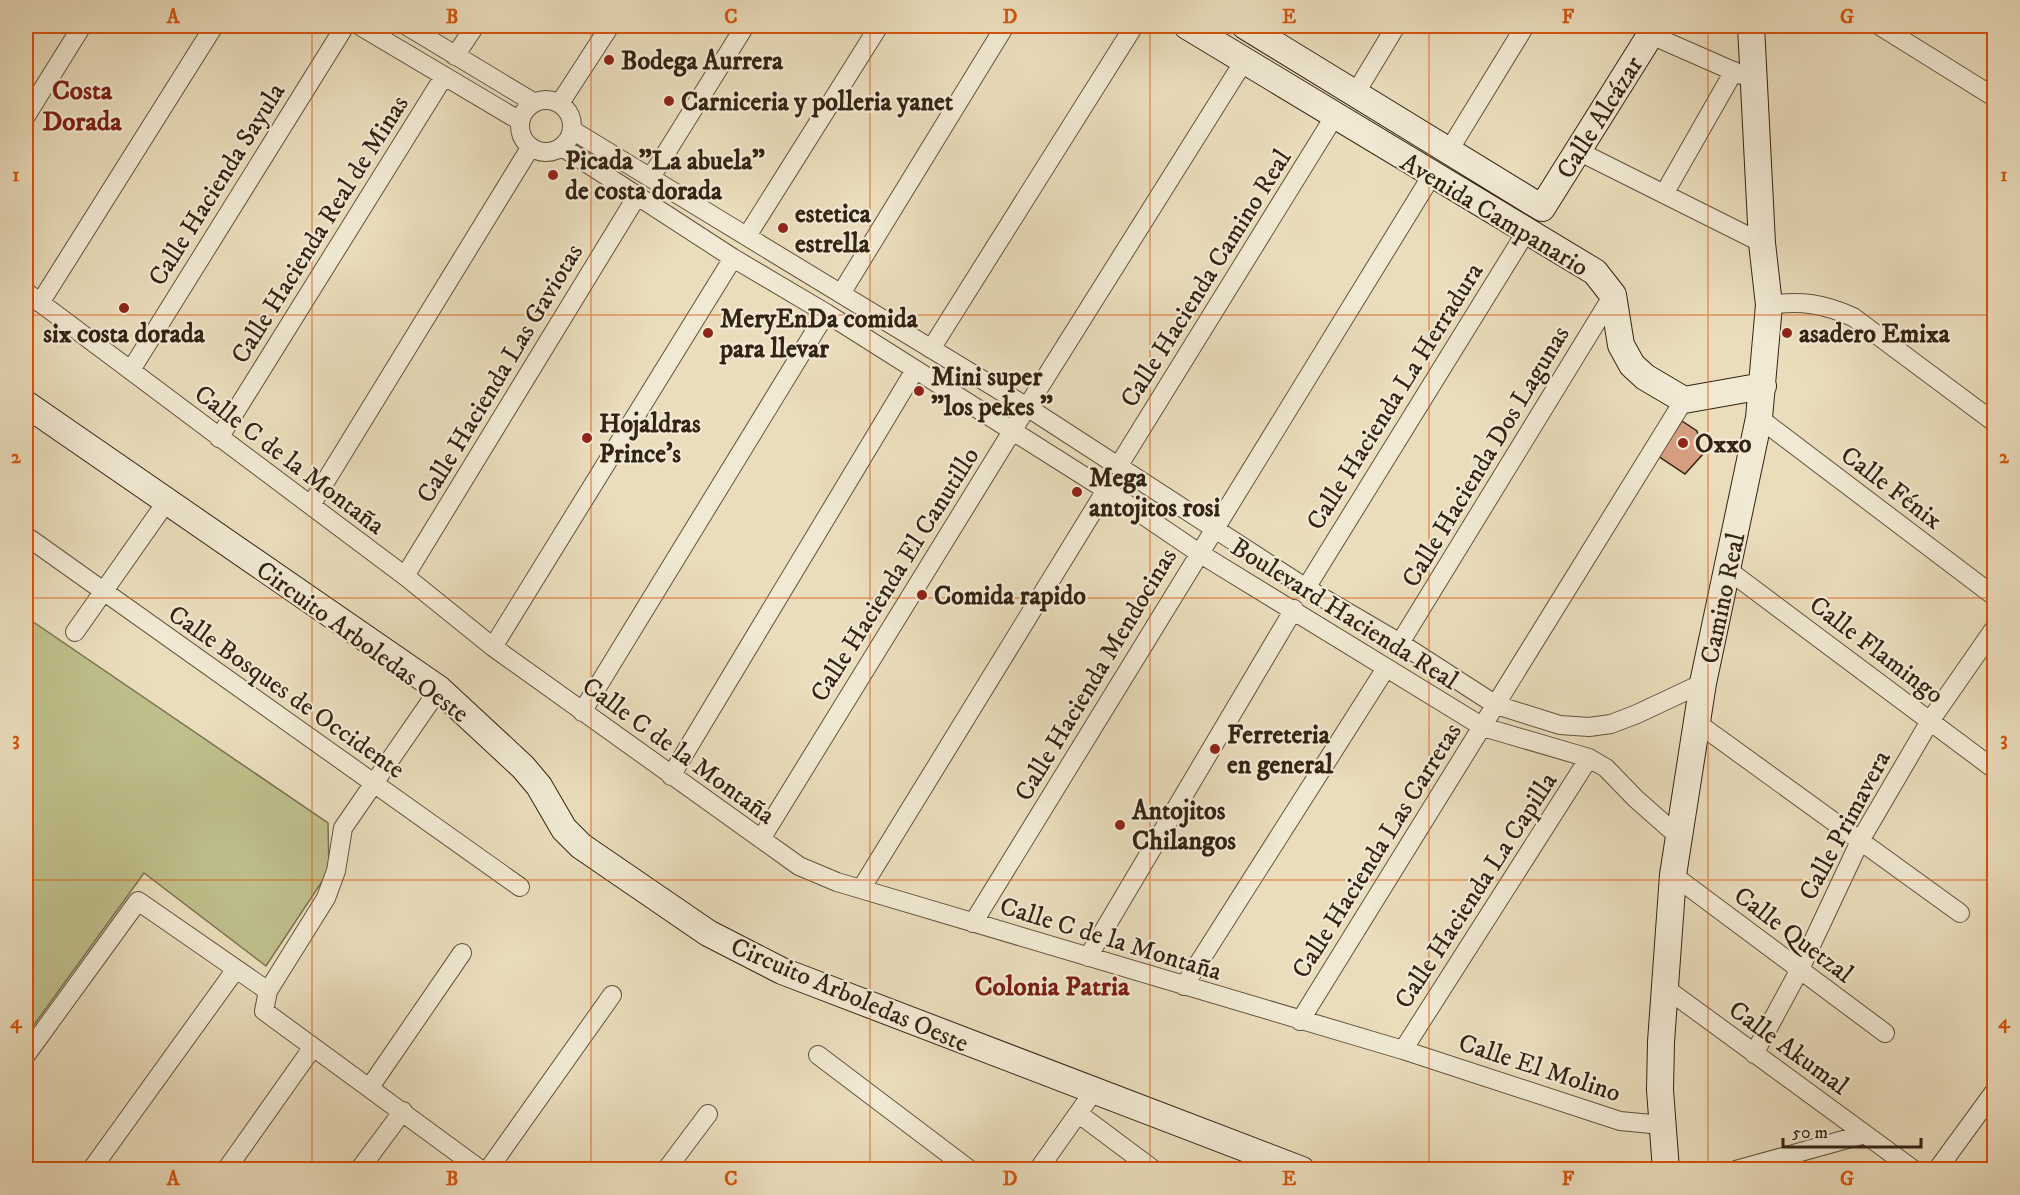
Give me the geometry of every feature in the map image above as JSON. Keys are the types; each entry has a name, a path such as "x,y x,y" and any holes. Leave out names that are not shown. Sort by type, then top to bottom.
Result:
{"street":[{"path":"26,116 82,26"},
{"path":"33,297 214,26"},
{"name":"Calle Hacienda Sayula","path":"131,370 345,26"},
{"path":"360,26 442,78 520,122"},
{"path":"406,26 533,102"},
{"path":"455,56 475,26"},
{"path":"560,103 609,26"},
{"path":"651,177 745,26"},
{"path":"747,236 879,26"},
{"path":"842,292 1005,26"},
{"path":"931,349 1134,26"},
{"name":"Avenida Campanario","path":"1187,26 1334,117 1595,272 1613,295 1621,345 1632,365 1645,377 1684,400"},
{"path":"1355,94 1396,26"},
{"path":"1448,152 1525,26"},
{"name":"Camino Real","path":"1666,1170 1660,1090 1664,987 1673,875 1703,683 1759,418 1763,386 1769,304 1744,76 1751,26"},
{"path":"1880,26 1995,97"},
{"name":"Avenida Campanario","path":"1257,29 1355,94 1542,208"},
{"path":"1653,30 1744,76 1664,194"},
{"name":"Calle Alcázar","path":"1542,208 1653,30"},
{"name":"Calle Hacienda El Canutillo","path":"761,839 1012,431 1244,61"},
{"name":"Calle Hacienda Real de Minas","path":"219,438 442,78"},
{"path":"547,99 560,103 572,119 572,130 562,147 552,152 540,152 530,148 521,136 520,122 524,110 533,102 547,99"},
{"name":"Calle Hacienda Camino Real","path":"1119,465 1334,117"},
{"name":"Boulevard Hacienda Real","path":"572,130 842,292 1027,407 1306,588 1400,643 1496,705 1560,725 1588,727 1611,724 1703,683"},
{"name":"Boulevard Hacienda Real","path":"562,147 733,258 826,313 1106,490 1199,553 1294,609 1483,727 1589,758 1606,768 1636,799 1678,836"},
{"path":"311,505 530,148"},
{"path":"1578,151 1762,243"},
{"name":"Calle Hacienda Mendocinas","path":"973,923 1432,175"},
{"name":"Calle Hacienda Las Gaviotas","path":"405,576 637,196"},
{"name":"Calle Hacienda La Herradura","path":"1306,588 1526,232"},
{"path":"493,647 733,258"},
{"name":"Calle Hacienda Dos Lagunas","path":"1400,643 1613,295"},
{"name":"Calle C de la Montaña","path":"33,297 405,576 493,647 800,867 861,889 973,923 1403,1050"},
{"path":"1769,304 1802,301 1834,309 1852,317 1995,422"},
{"path":"582,712 826,313"},
{"path":"671,776 915,370"},
{"path":"1684,400 1763,386"},
{"name":"Calle Hacienda Las Carretas","path":"1300,1021 1684,400"},
{"name":"Circuito Arboledas Oeste","path":"26,404 439,689 523,767 539,786 564,829 581,846 708,933 745,954 825,990 1302,1170"},
{"name":"Calle Fénix","path":"1759,418 1995,596"},
{"path":"861,889 1106,490"},
{"path":"75,632 167,501"},
{"name":"Calle Bosques de Occidente","path":"26,536 520,887"},
{"name":"Calle Flamingo","path":"1728,570 1995,769"},
{"path":"1088,957 1294,609"},
{"name":"Calle Primavera","path":"1754,1054 1800,969 1861,840 1930,721 1995,629"},
{"path":"1184,986 1386,668"},
{"path":"439,689 343,828 336,871 326,898 268,991 264,1011 481,1170"},
{"path":"1696,722 1960,913"},
{"name":"Calle Hacienda La Capilla","path":"1403,1050 1589,758"},
{"name":"Calle Quetzal","path":"1673,875 1886,1033"},
{"path":"26,1054 138,901 268,991"},
{"path":"370,1087 462,953"},
{"path":"91,1170 236,969"},
{"name":"Calle Akumal","path":"1664,987 1914,1170"},
{"path":"488,1170 612,994"},
{"path":"226,1170 313,1047"},
{"name":"Calle El Molino","path":"1403,1050 1620,1121 1662,1125"},
{"path":"818,1055 970,1170"},
{"path":"1038,1170 1094,1091"},
{"path":"1937,1170 1995,1092"},
{"path":"359,1170 403,1112"},
{"path":"666,1170 708,1114"},
{"path":"1079,1114 1154,1170"},
{"path":"1736,1170 1865,1134"}],"green space":[{"path":"26,617 328,823 329,871 266,966 144,873 26,1036"}],"building":[{"name":"Oxxo","path":"1682,421 1697,431 1703,454 1685,474 1658,456"}],"place":[{"name":"Bodega Aurrera","path":"609,60"},
{"name":"Carniceria y polleria yanet","path":"669,101"},
{"name":"Picada \"La abuela\" de costa dorada","path":"553,175"},
{"name":"estetica estrella","path":"783,228"},
{"name":"six costa dorada","path":"124,308"},
{"name":"MeryEnDa comida para llevar","path":"708,333"},
{"name":"asadero Emixa","path":"1787,333"},
{"name":"Mini super \"los pekes \"","path":"919,391"},
{"name":"Hojaldras Prince's","path":"587,438"},
{"name":"Oxxo","path":"1683,443"},
{"name":"Mega antojitos rosi","path":"1077,492"},
{"name":"Comida rapido","path":"922,595"},
{"name":"Ferreteria en general","path":"1215,749"},
{"name":"Antojitos Chilangos","path":"1120,825"}],"district":[{"name":"Costa Dorada","path":"82,106"},
{"name":"Colonia Patria","path":"1052,986"}]}
